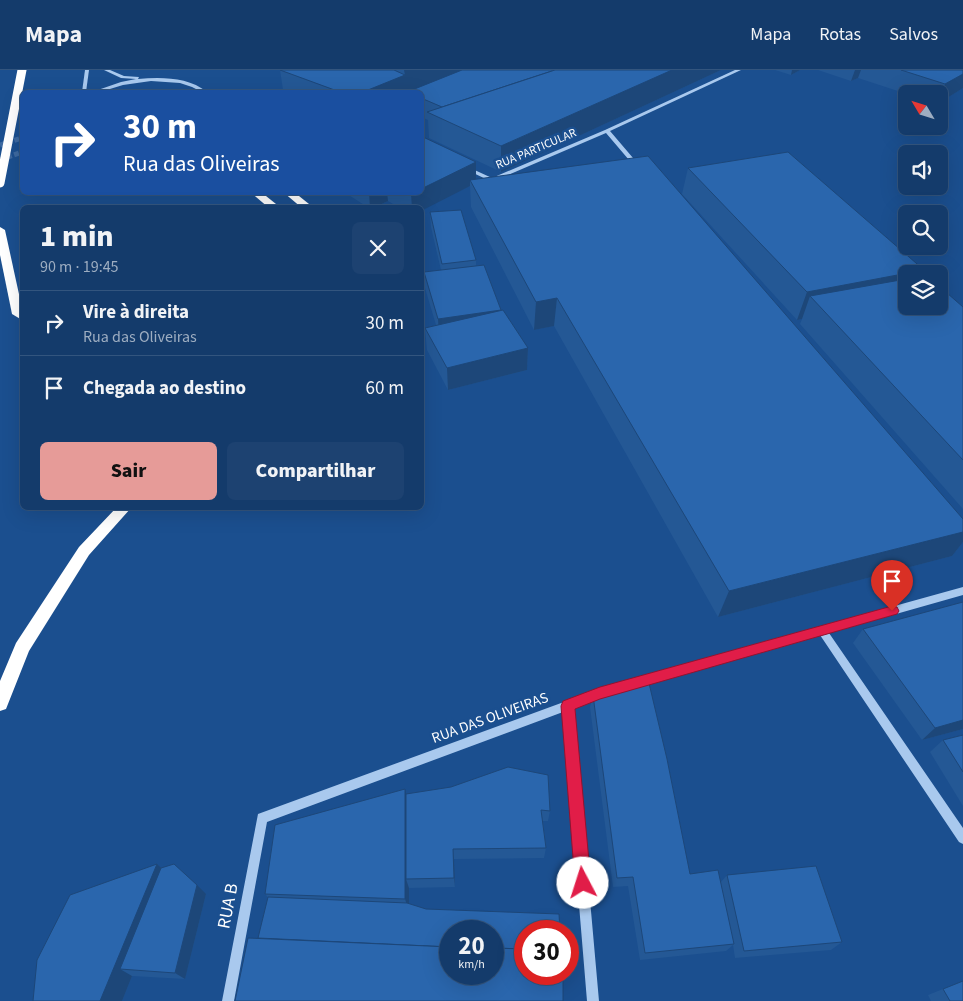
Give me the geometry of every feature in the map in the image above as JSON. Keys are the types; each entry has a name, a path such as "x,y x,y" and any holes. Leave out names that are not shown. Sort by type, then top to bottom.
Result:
{"highway":[{"path":"0,183 22,70"},
{"path":"258,195 272,205"},
{"path":"290,195 305,205"},
{"path":"0,230 18,314 20,316"},
{"path":"0,703 22,648 84,551 122,510"}],"street":[{"path":"84,90 87,70"},
{"path":"106,70 122,77 177,81 196,86 202,90"},
{"name":"RUA PARTICULAR","path":"456,163 492,180 607,131 739,70"},
{"path":"103,90 126,83 152,80"},
{"path":"607,131 644,174"},
{"path":"627,685 963,591"},
{"path":"822,630 963,838"},
{"name":"RUA DAS OLIVEIRAS","path":"262,818 609,690"},
{"path":"568,706 593,1001"},
{"name":"RUA B","path":"228,1001 262,818"}],"building":[{"path":"280,70 394,70 405,75 368,90 335,90"},
{"path":"462,70 555,70 442,107 424,99 424,90 412,90"},
{"path":"555,70 672,70 501,146 427,112"},
{"path":"901,70 963,70 963,74 945,84"},
{"path":"424,137 476,162 424,188"},
{"path":"788,152 898,247 898,255 907,255 918,265 898,265 898,275 807,292 688,168"},
{"path":"648,156 963,519 963,532 729,591 557,298 536,302 470,180"},
{"path":"461,210 476,260 442,264 430,212"},
{"path":"484,265 501,310 438,319 424,272"},
{"path":"898,280 898,315 948,315 948,294 963,307 963,460 810,296"},
{"path":"503,310 528,348 447,368 425,328"},
{"path":"963,602 963,720 935,728 863,629"},
{"path":"648,679 667,759 690,874 718,870 734,944 645,953 633,877 617,878 593,695"},
{"path":"963,735 963,772 943,740"},
{"path":"508,767 548,775 550,811 541,810 546,848 453,849 454,878 406,879 406,794 451,787"},
{"path":"405,789 405,899 265,894 275,825"},
{"path":"157,864 100,1001 33,1001 37,960 70,895"},
{"path":"174,864 197,885 175,973 120,969 161,868"},
{"path":"816,866 842,942 744,951 727,875"},
{"path":"268,897 407,903 426,909 559,914 559,920 514,920 514,949 504,948 504,920 439,920 439,946 258,938"},
{"path":"248,938 439,947 439,985 504,985 504,948 514,949 514,985 563,985 563,1001 235,1001"},
{"path":"963,981 963,1001 950,1001 943,989"}],"tunnel":[{"path":"0,145 20,139"},
{"path":"0,160 20,153"}],"route":[{"path":"583,883 568,706 600,693 892,611"}]}
